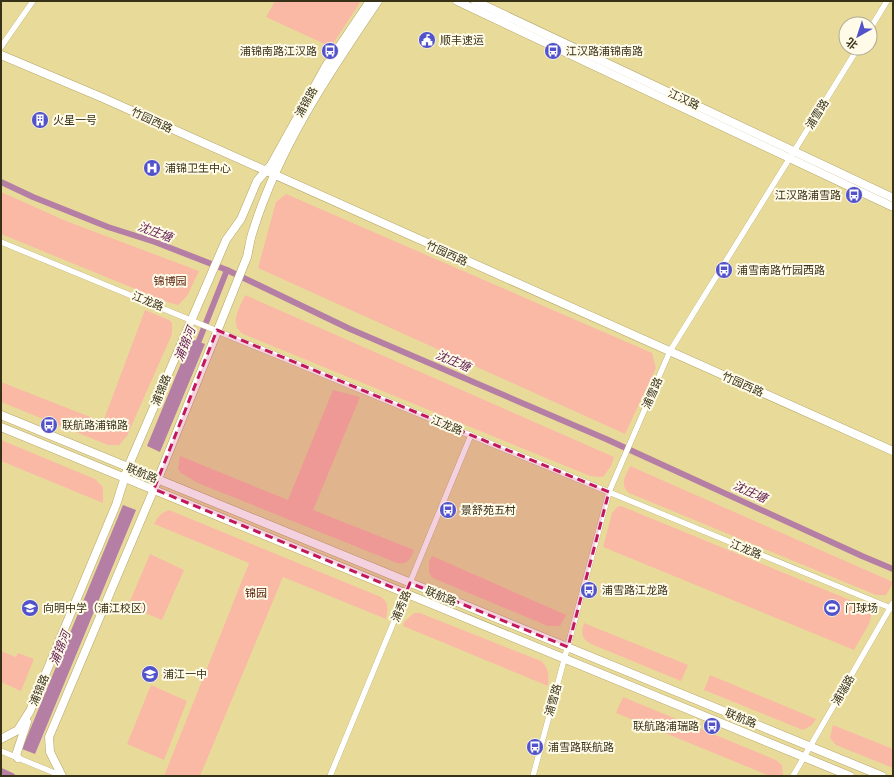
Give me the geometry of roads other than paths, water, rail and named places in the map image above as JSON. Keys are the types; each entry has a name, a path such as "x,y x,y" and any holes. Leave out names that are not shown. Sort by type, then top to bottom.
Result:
{"street":[{"path":"1,47 33,1"},
{"name":"浦锦路","path":"18,758 16,754 30,711 128,479 190,319 220,252 226,240 242,219 257,181 271,164 326,66 370,1"},
{"name":"浦锦路","path":"216,330 244,264 252,233 287,149 316,96 378,1"},
{"path":"457,1 600,67 893,207"},
{"name":"江汉路","path":"475,1 893,198"},
{"path":"878,16 887,1"},
{"name":"竹园西路","path":"1,55 266,170 275,176 893,451"},
{"name":"浦雪路","path":"533,776 609,492 670,351 853,56"},
{"name":"江龙路","path":"1,242 190,319 278,357 892,607"},
{"path":"62,776 50,752 49,737 216,330"},
{"name":"联航路","path":"1,415 882,776"},
{"name":"联航路","path":"1,427 850,776"},
{"name":"浦秀路","path":"330,776 471,435"},
{"name":"浦瑞路","path":"793,776 892,607"},
{"name":"浦锦路","path":"1,739 18,730 30,711"},
{"path":"1,752 62,776"}],"waterway":[{"name":"沈庄塘","path":"1,182 33,197 108,227 155,242 227,270 350,329 606,439 893,569"},
{"name":"浦锦河","path":"196,348 227,270"},
{"path":"1,771 12,776"}],"place":[{"name":"顺丰速运","path":"427,40"},
{"name":"浦锦南路江汉路","path":"330,51"},
{"name":"江汉路浦锦南路","path":"553,51"},
{"name":"火星一号","path":"40,120"},
{"name":"浦锦卫生中心","path":"152,168"},
{"name":"江汉路浦雪路","path":"854,195"},
{"name":"浦雪南路竹园西路","path":"724,270"},
{"name":"联航路浦锦路","path":"49,425"},
{"name":"景舒苑五村","path":"448,510"},
{"name":"浦雪路江龙路","path":"589,590"},
{"name":"向明中学（浦江校区）","path":"30,608"},
{"name":"门球场","path":"832,608"},
{"name":"浦江一中","path":"150,674"},
{"name":"联航路浦瑞路","path":"712,726"},
{"name":"浦雪路联航路","path":"535,747"}],"park label":[{"name":"锦博园","path":"170,281"},
{"name":"锦园","path":"256,593"}]}
